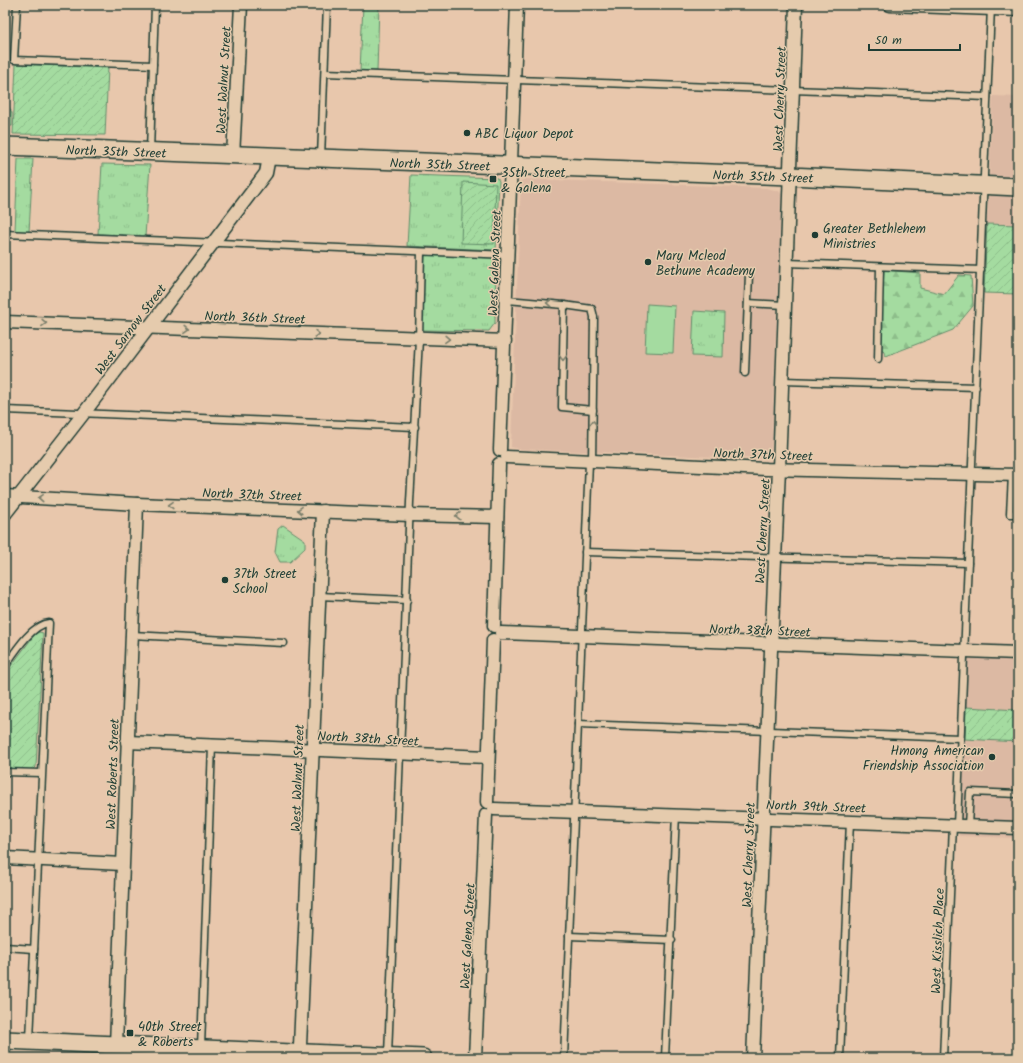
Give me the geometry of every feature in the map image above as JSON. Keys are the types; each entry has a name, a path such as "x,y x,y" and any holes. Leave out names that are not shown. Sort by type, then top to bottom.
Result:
{"main road":[{"name":"North 35th Street","path":"5,146 512,167 790,176 1018,187"},
{"path":"5,1040 299,1054 423,1058"}],"street":[{"name":"West Walnut Street","path":"233,156 241,5"},
{"name":"West Galena Street","path":"475,1058 489,809 488,756 496,633 497,517 502,457 506,300 517,5"},
{"name":"West Cherry Street","path":"753,1058 779,469 796,5"},
{"path":"890,5 991,7 1018,10"},
{"name":"West Sarnow Street","path":"5,514 84,413 266,173 269,157"},
{"name":"North 36th Street","path":"5,322 505,341"},
{"name":"North 37th Street","path":"502,457 590,462 972,476 1015,475"},
{"name":"North 37th Street","path":"5,496 137,504 497,517"},
{"name":"West Roberts Street","path":"116,1045 137,504"},
{"name":"West Walnut Street","path":"299,1054 322,511"},
{"name":"North 38th Street","path":"496,633 1018,653"},
{"name":"North 38th Street","path":"127,742 402,754 488,756"},
{"name":"North 39th Street","path":"489,809 676,814 1018,828"},
{"path":"5,858 122,864"}],"lane":[{"path":"17,5 14,60 153,65"},
{"path":"150,152 155,5"},
{"path":"321,159 327,5"},
{"path":"959,825 960,738 965,651 991,7"},
{"path":"325,74 987,97"},
{"path":"5,234 508,255"},
{"path":"388,1056 402,754 410,515 419,338 421,252"},
{"path":"787,263 980,270"},
{"path":"878,359 880,267"},
{"path":"745,373 749,274"},
{"path":"506,300 589,308 594,313 593,410 585,552 564,1058"},
{"path":"748,303 785,305"},
{"path":"564,305 562,407 593,410"},
{"path":"782,382 976,387"},
{"path":"5,410 415,427"},
{"path":"1015,475 1010,514 1018,514"},
{"path":"585,552 968,563"},
{"path":"319,596 407,600"},
{"path":"5,666 24,641 39,627 49,623 37,859 30,1041"},
{"path":"132,635 284,643"},
{"path":"578,724 960,738"},
{"path":"201,1049 212,746"},
{"path":"5,772 41,773"},
{"path":"959,825 970,792 1018,794"},
{"path":"665,1058 672,940 676,814"},
{"path":"840,1058 850,821"},
{"name":"West Kisslich Place","path":"943,1058 959,825"},
{"path":"569,936 672,940"},
{"path":"5,948 34,949"}],"shaded area":[{"path":"993,96 1018,97 1018,225 987,224"},
{"name":"Mary Mcleod Bethune Academy","path":"525,179 766,188 779,191 781,194 772,439 770,454 767,459 519,449 511,447 521,181"},
{"path":"968,643 1018,645 1018,838 959,836"}],"green space":[{"path":"363,5 379,5 377,71 360,71"},
{"path":"16,64 108,68 105,135 13,134"},
{"path":"5,107 9,107 12,113 12,126 5,126"},
{"path":"18,159 33,159 29,232 15,231"},
{"path":"102,164 150,165 145,236 98,234"},
{"path":"411,175 497,178 499,181 496,250 407,246"},
{"path":"463,182 496,184 494,244 461,243"},
{"path":"987,224 1018,225 1018,294 984,293"},
{"path":"425,255 496,258 495,323 489,331 422,330"},
{"path":"884,270 920,273 920,288 944,294 959,275 971,276 973,306 953,330 886,356 880,345"},
{"path":"647,304 675,306 673,353 645,352"},
{"path":"694,311 724,313 723,357 692,356"},
{"path":"283,525 305,540 305,548 290,562 280,562 275,552 278,529"},
{"path":"39,632 43,633 36,767 32,770 5,769 5,674 35,634"},
{"path":"966,707 1018,710 1018,742 965,739"},
{"path":"5,1055 81,1058 5,1058"}],"place":[{"name":"ABC Liquor Depot","path":"467,133"},
{"name":"35th Street & Galena","path":"493,179"},
{"name":"Greater Bethlehem Ministries","path":"815,235"},
{"name":"Mary Mcleod Bethune Academy","path":"648,262"},
{"name":"37th Street School","path":"225,580"},
{"name":"Hmong American Friendship Association","path":"992,757"},
{"name":"40th Street & Roberts","path":"130,1033"}]}
